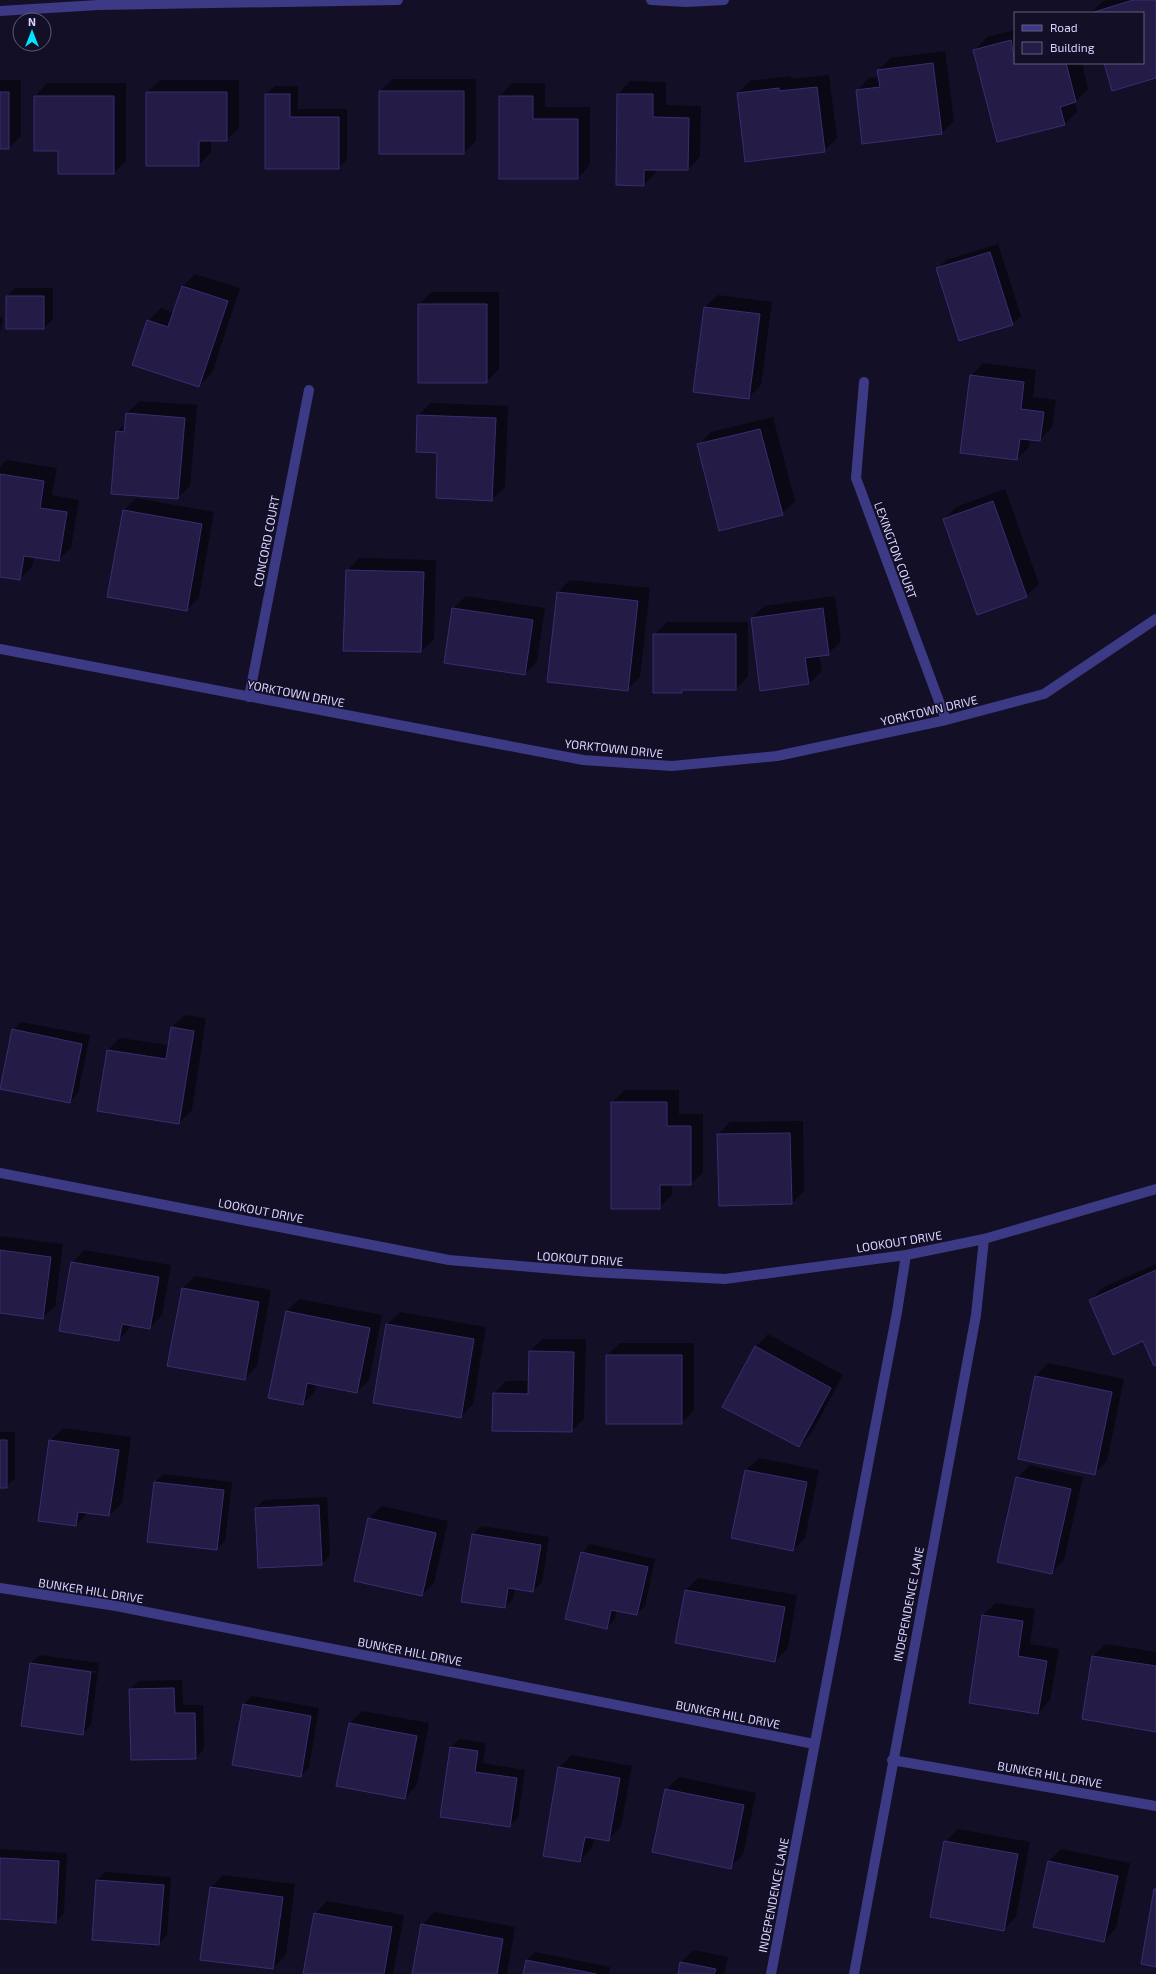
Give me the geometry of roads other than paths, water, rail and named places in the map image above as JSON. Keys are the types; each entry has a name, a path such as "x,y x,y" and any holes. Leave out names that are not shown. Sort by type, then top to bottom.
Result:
{"street":[{"path":"0,12 98,5 398,0"},
{"path":"651,0 724,0"},
{"name":"LEXINGTON COURT","path":"864,382 856,478 946,720"},
{"name":"CONCORD COURT","path":"249,697 309,390"},
{"name":"YORKTOWN DRIVE","path":"0,649 583,760 672,766 777,756 946,720 1044,694 1156,619"},
{"name":"LOOKOUT DRIVE","path":"0,1173 449,1260 590,1272 725,1279 906,1255 984,1239 1156,1189"},
{"name":"INDEPENDENCE LANE","path":"854,1974 892,1760 976,1315 984,1239"},
{"name":"INDEPENDENCE LANE","path":"771,1974 897,1312 906,1255"},
{"name":"BUNKER HILL DRIVE","path":"0,1588 124,1608 814,1744"},
{"name":"BUNKER HILL DRIVE","path":"892,1760 1156,1806"}]}
